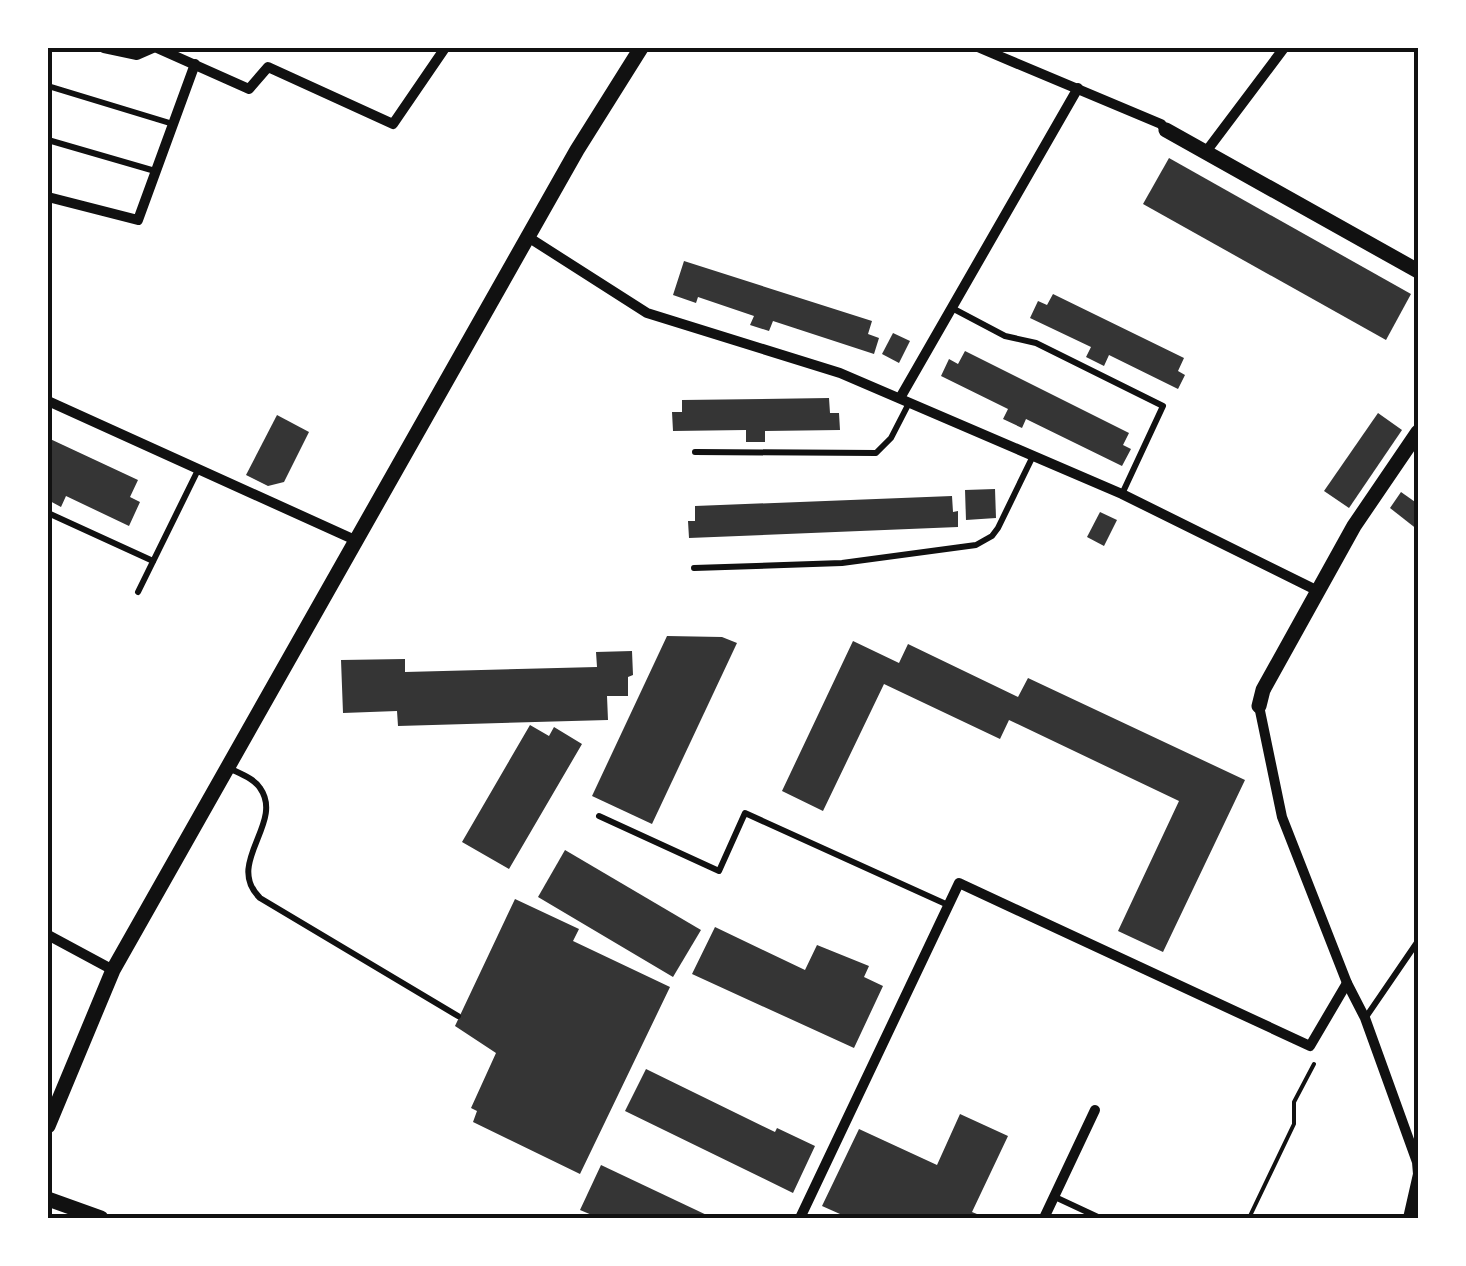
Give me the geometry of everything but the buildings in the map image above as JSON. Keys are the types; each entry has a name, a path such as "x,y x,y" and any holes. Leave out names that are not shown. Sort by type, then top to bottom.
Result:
{"street":[{"path":"104,48 137,56 155,48 249,89 268,67 393,124 445,48"},
{"path":"48,1126 113,970 577,150 641,48"},
{"path":"980,48 1161,124 1418,271"},
{"path":"1205,152 1284,48"},
{"path":"48,197 138,220 195,64"},
{"path":"905,400 952,308 1078,88"},
{"path":"528,238 647,313 840,372 1122,494 1316,590"},
{"path":"48,402 355,540"},
{"path":"1412,1212 1418,1162 1365,1018 1347,983 1282,817 1259,706 1263,690 1316,590 1354,526 1417,438"},
{"path":"800,1218 960,884 1310,1046 1347,983"},
{"path":"48,935 113,970"},
{"path":"1044,1218 1094,1110"},
{"path":"48,1199 101,1218"}],"lane":[{"path":"48,86 173,124"},
{"path":"48,140 156,171"},
{"path":"952,308 1005,336 1036,343 1163,406 1122,494"},
{"path":"695,452 876,453 891,438 905,400"},
{"path":"694,568 842,563 976,544 998,528 1033,456"},
{"path":"138,592 198,470"},
{"path":"48,513 153,562"},
{"path":"228,767 257,784 263,792 263,822 247,866 252,890 458,1016"},
{"path":"599,816 718,871 745,814 949,906"},
{"path":"1365,1018 1418,941"},
{"path":"1054,1196 1100,1218"}],"path":[{"path":"1249,1218 1294,1124 1294,1102 1317,1059 1310,1046"}]}
